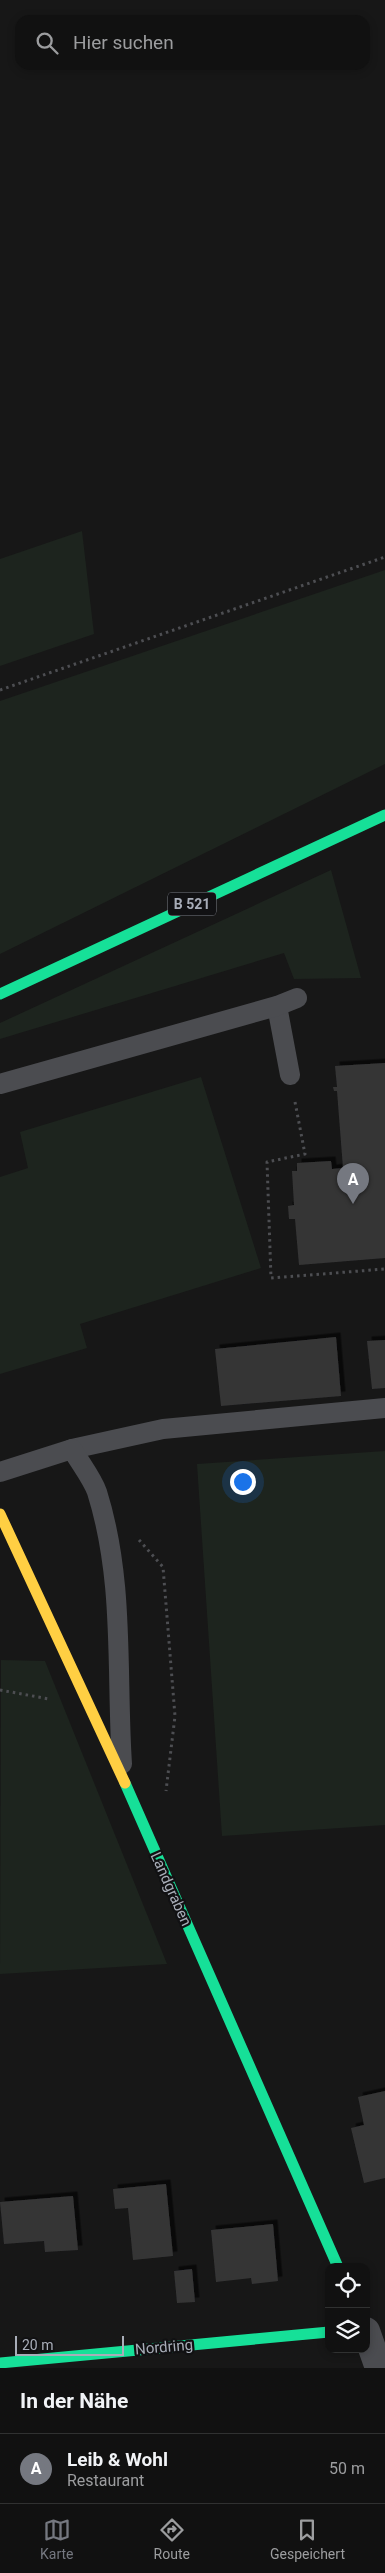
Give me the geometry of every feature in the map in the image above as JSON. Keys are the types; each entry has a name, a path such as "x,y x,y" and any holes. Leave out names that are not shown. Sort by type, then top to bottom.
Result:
{"street":[{"name":"B 521","path":"0,994 355,827 385,815"},
{"name":"Landgraben","path":"0,1514 122,1776 336,2263"},
{"path":"370,2329 385,2324"},
{"name":"Nordring","path":"0,2362 325,2332"},
{"path":"370,2343 378,2368"}],"lane":[{"path":"0,1084 277,1006 297,998"},
{"path":"277,1006 290,1075"},
{"path":"0,1472 72,1450 163,1429 385,1408"},
{"path":"72,1450 96,1490 113,1560 119,1638 118,1710 122,1776"}],"path":[{"path":"0,690 385,557"},
{"path":"290,1075 305,1154 267,1162 270,1278 385,1269"},
{"path":"133,1532 163,1567 174,1716 166,1794"},
{"path":"0,1690 90,1706"}],"shaded area":[{"path":"82,531 94,634 0,666 0,559"},
{"path":"385,570 385,764 0,954 0,701"},
{"path":"331,870 361,978 294,979 284,953 0,1039 0,1023"},
{"path":"201,1077 261,1268 80,1324 87,1348 0,1374 0,1177 28,1168 20,1132"},
{"path":"385,1451 385,1825 222,1836 197,1464"},
{"path":"1,1660 45,1661 167,1964 0,1974"}],"building":[{"path":"385,1063 385,1258 299,1265 295,1219 289,1219 288,1206 294,1205 292,1171 297,1171 297,1163 331,1161 332,1169 343,1168 337,1091 334,1091 333,1087 337,1087 335,1066"},
{"path":"336,1337 341,1396 221,1406 215,1349"},
{"path":"385,1340 385,1388 372,1389 367,1341"},
{"path":"385,2091 385,2178 364,2183 351,2128 364,2125 358,2097"},
{"path":"166,2184 173,2256 133,2260 128,2208 115,2209 113,2189"},
{"path":"73,2196 78,2250 45,2252 44,2241 4,2244 0,2202"},
{"path":"273,2224 278,2281 252,2284 251,2278 216,2282 211,2230"},
{"path":"192,2269 195,2302 177,2303 174,2271"}],"traffic: fast":[{"path":"0,994 385,815"},
{"path":"125,1783 336,2263"},
{"path":"0,2363 325,2332"}],"traffic: slow":[{"path":"0,1514 125,1783"}],"place":[{"name":"Leib & Wohl","path":"353,1204"}]}
